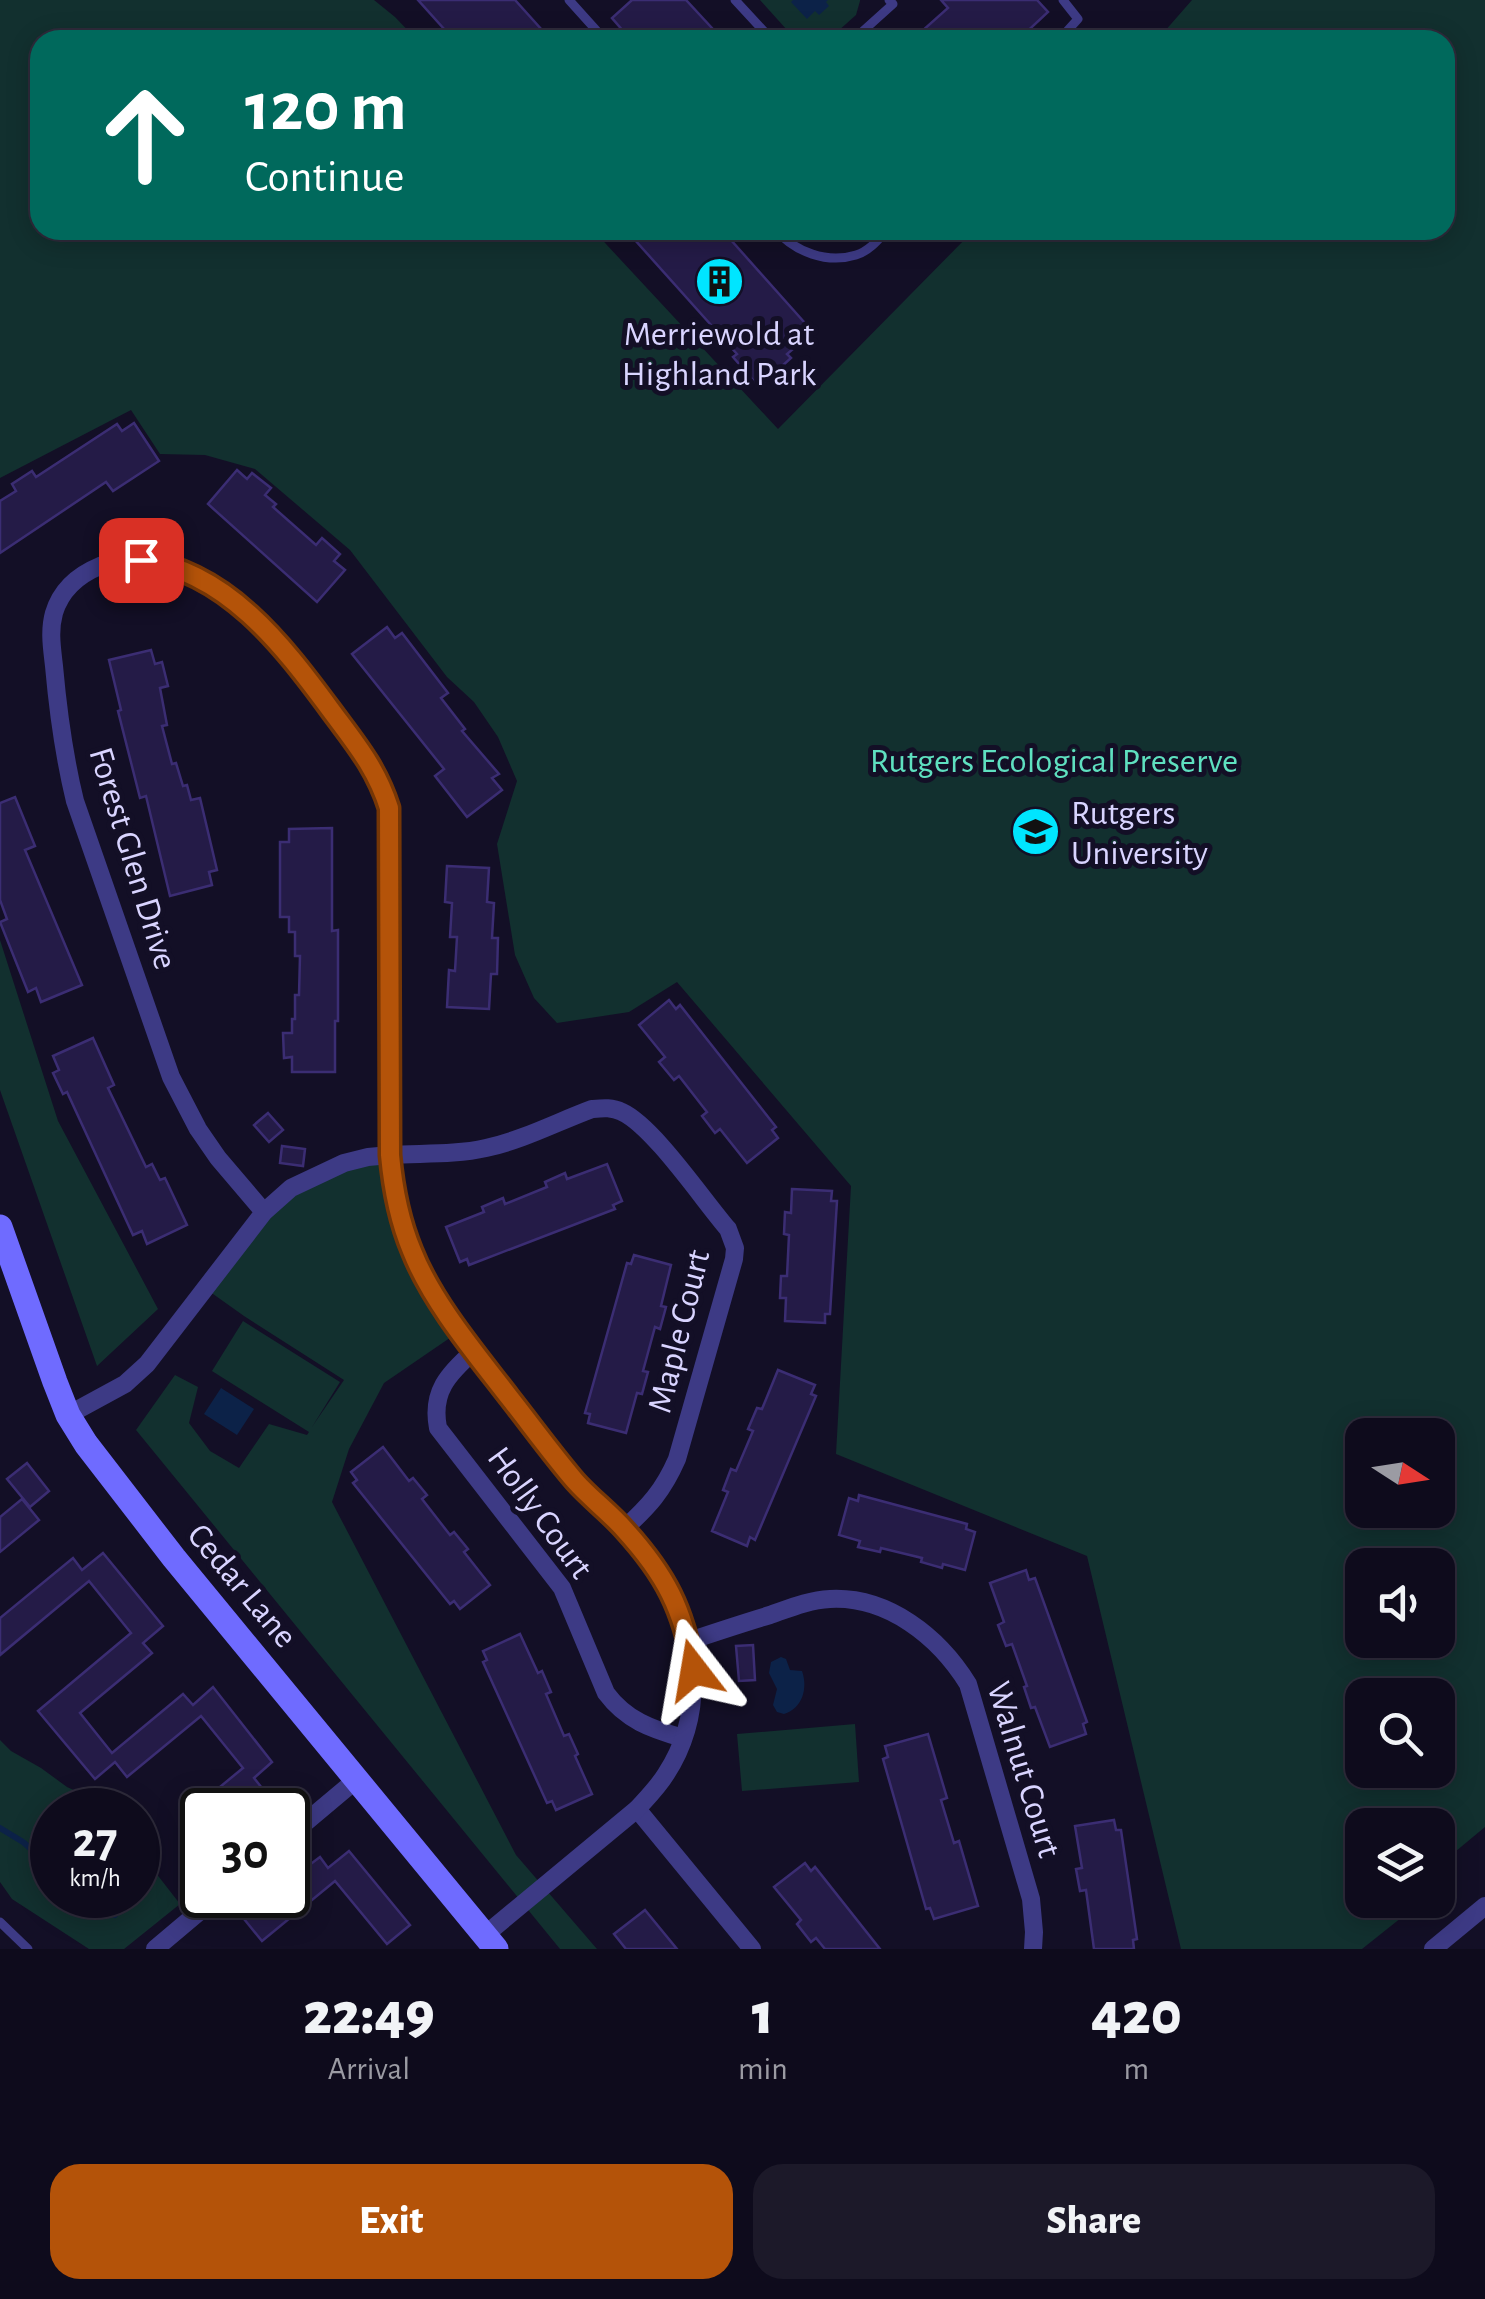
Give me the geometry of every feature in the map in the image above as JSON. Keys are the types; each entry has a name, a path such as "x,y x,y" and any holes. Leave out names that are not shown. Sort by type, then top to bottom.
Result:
{"street":[{"name":"Forest Glen Drive","path":"264,1212 198,1129 168,1070 67,768 50,630 60,598 70,585 85,573 121,560 160,562 201,578 239,606 282,646 382,784 389,808 390,1155 393,1190 412,1253 474,1352 576,1481 624,1528 676,1602 694,1670 683,1738"},
{"name":"Maple Court","path":"390,1155 485,1148 606,1107 643,1126 728,1228 735,1248 734,1259 687,1432 667,1482 624,1528"},
{"path":"68,1415 125,1384 147,1364 264,1212 290,1188 344,1163 390,1155"},
{"name":"Cedar Lane","path":"0,1227 68,1415 86,1444 174,1558 491,1942"},
{"name":"Holly Court","path":"474,1352 455,1368 438,1397 438,1428 562,1588 606,1693 617,1708 632,1720 683,1738"},
{"name":"Walnut Court","path":"689,1641 803,1604 832,1599 859,1600 886,1609 935,1642 953,1660 968,1684 1031,1899 1033,1949"},
{"path":"491,1942 637,1809 666,1776 683,1738"},
{"path":"310,1819 358,1779"},
{"path":"637,1809 752,1949"},
{"path":"1433,1949 1485,1906"},
{"path":"155,1949 192,1918"}],"lane":[{"path":"569,0 596,30"},
{"path":"735,0 763,30"},
{"path":"864,30 893,4 889,0"},
{"path":"1063,0 1078,18 1068,30"},
{"path":"784,240 809,254 833,257 856,255 878,240"},
{"path":"0,1922 28,1949"}],"green space":[{"name":"Rutgers Ecological Preserve","path":"0,0 374,0 407,30 30,30 30,240 602,240 778,429 964,240 1455,240 1455,30 1166,30 1192,0 1485,0 1485,1827 1455,1852 1455,1808 1345,1808 1345,1918 1401,1918 1362,1949 1181,1949 1087,1556 836,1454 851,1186 677,982 629,1012 557,1023 534,998 515,955 497,844 517,781 498,737 474,702 447,677 350,550 255,469 205,455 160,454 131,410 0,478"},
{"path":"760,0 860,0 856,15 839,30 787,30"},
{"path":"0,940 58,1121 158,1309 97,1366 0,1090"},
{"path":"390,1155 400,1218 460,1331 384,1383 349,1449 332,1502 516,1855 597,1949 560,1949 136,1430 175,1375 198,1387 189,1423 210,1451 239,1468 269,1424 307,1435 309,1432 212,1371 243,1321 340,1382 312,1427 344,1380 206,1289 291,1188"},
{"path":"855,1724 859,1782 742,1791 737,1734"},
{"path":"0,1740 69,1788 30,1788 30,1911 12,1899 0,1882"},
{"path":"160,1878 180,1904 124,1949 89,1949 41,1918 160,1918"}],"water":[{"path":"793,0 828,0 829,6 807,19"},
{"path":"221,1388 254,1409 237,1435 204,1414"},
{"path":"781,1657 790,1670 802,1671 804,1684 800,1702 784,1714 773,1705 777,1689 769,1673 771,1662"}],"building":[{"path":"418,0 515,0 542,30 445,30"},
{"path":"632,0 686,0 714,30 622,30 612,18"},
{"path":"941,0 1037,0 1048,12 1029,30 923,30 948,8"},
{"name":"Merriewold at Highland Park","path":"635,240 731,240 813,332 787,354 791,358 759,387 733,357 737,354"},
{"path":"134,423 159,461 113,491 106,482 0,553 0,501 16,491 12,484 32,471 36,477 117,424 122,431"},
{"path":"237,470 247,479 252,473 271,488 265,495 276,504 273,507 316,545 322,538 340,554 334,561 345,570 317,602 208,504"},
{"path":"387,627 395,638 402,633 448,693 441,698 465,729 462,731 499,774 492,778 502,790 467,817 435,776 444,769 352,654"},
{"path":"151,650 155,664 162,662 168,686 160,688 167,725 162,726 172,764 176,763 191,800 200,798 217,870 209,872 212,885 170,896 146,796 140,798 109,660"},
{"path":"15,797 35,846 25,850 82,985 41,1002 36,988 28,992 0,922 7,919 0,900 0,803"},
{"path":"332,828 332,931 338,930 335,1072 292,1072 292,1057 284,1058 283,1033 292,1033 295,995 299,995 300,956 295,956 295,932 289,932 289,917 280,917 280,842 289,842 289,829"},
{"path":"447,866 489,868 487,902 494,903 492,938 498,938 497,974 491,974 489,1009 447,1007 449,970 455,971 457,937 450,937 452,903 445,902"},
{"path":"669,1000 676,1009 680,1005 776,1127 772,1130 778,1138 747,1163 720,1129 715,1133 702,1116 707,1112 679,1076 674,1080 659,1062 665,1057 639,1025"},
{"path":"93,1038 114,1085 108,1088 146,1167 152,1164 160,1180 165,1178 187,1225 147,1244 142,1231 133,1235 67,1092 63,1094 53,1073 59,1070 53,1056"},
{"path":"268,1113 283,1130 269,1142 254,1125"},
{"path":"282,1146 305,1149 303,1166 280,1163"},
{"path":"607,1164 622,1201 613,1205 615,1209 469,1265 467,1259 460,1262 446,1227 484,1212 482,1207 503,1198 505,1204 547,1187 545,1182 565,1173 567,1179"},
{"path":"792,1189 832,1191 831,1201 837,1201 830,1314 825,1314 825,1323 785,1321 786,1298 780,1298 781,1276 787,1276 789,1235 784,1234 785,1212 791,1213"},
{"path":"634,1255 671,1265 661,1306 666,1307 660,1329 655,1327 643,1371 648,1372 642,1394 637,1393 626,1433 588,1423 590,1414 585,1413 627,1263 631,1264"},
{"path":"778,1370 815,1385 811,1394 816,1396 755,1540 750,1537 747,1546 712,1531 728,1492 723,1490 731,1469 736,1471 753,1431 748,1429 757,1408 762,1409"},
{"path":"383,1447 409,1481 413,1478 427,1495 422,1499 450,1535 454,1532 468,1549 464,1552 490,1585 460,1609 454,1601 450,1604 353,1483 357,1480 351,1472"},
{"path":"27,1463 49,1491 30,1507 7,1479"},
{"path":"859,1495 967,1524 966,1529 975,1532 965,1570 943,1564 942,1568 921,1562 922,1558 881,1548 880,1552 858,1547 860,1541 839,1535 849,1498 858,1501"},
{"path":"22,1499 39,1520 0,1552 0,1517"},
{"path":"103,1553 163,1626 143,1643 152,1653 80,1713 112,1753 183,1694 193,1705 213,1687 272,1762 254,1778 262,1788 219,1788 243,1768 201,1716 127,1777 115,1762 95,1779 38,1711 131,1633 89,1581 0,1655 0,1618 73,1558 82,1570"},
{"path":"1026,1570 1029,1580 1035,1578 1087,1722 1083,1724 1086,1734 1050,1747 1035,1707 1031,1708 1012,1644 1006,1646 998,1625 1004,1622 990,1583"},
{"path":"520,1634 538,1673 542,1671 551,1692 546,1694 564,1736 569,1734 592,1794 556,1810 552,1801 547,1803 483,1662 487,1660 483,1651"},
{"path":"753,1645 755,1680 739,1681 736,1646"},
{"path":"928,1734 947,1798 941,1800 954,1843 959,1841 978,1906 934,1919 930,1908 926,1909 883,1759 888,1757 885,1746"},
{"path":"1114,1820 1116,1830 1121,1830 1137,1939 1133,1940 1134,1949 1094,1949 1086,1890 1080,1891 1076,1869 1082,1868 1075,1826"},
{"path":"349,1851 410,1925 387,1944 335,1881 310,1902 310,1864 320,1857 328,1868"},
{"path":"805,1863 811,1871 815,1867 880,1949 825,1949 816,1938 811,1942 797,1924 801,1920 774,1887"},
{"path":"645,1910 677,1949 626,1949 614,1934"},
{"path":"245,1918 290,1918 262,1941"}],"waterway":[{"path":"0,1828 30,1848"}],"place":[{"name":"Merriewold at Highland Park","path":"719,281"},
{"name":"Rutgers University","path":"1036,832"}],"route":[{"path":"141,560 180,568 201,578 258,622 282,646 382,784 389,808 390,1155 393,1190 412,1253 474,1352 576,1481 624,1528 657,1570 676,1602 694,1670"}]}
